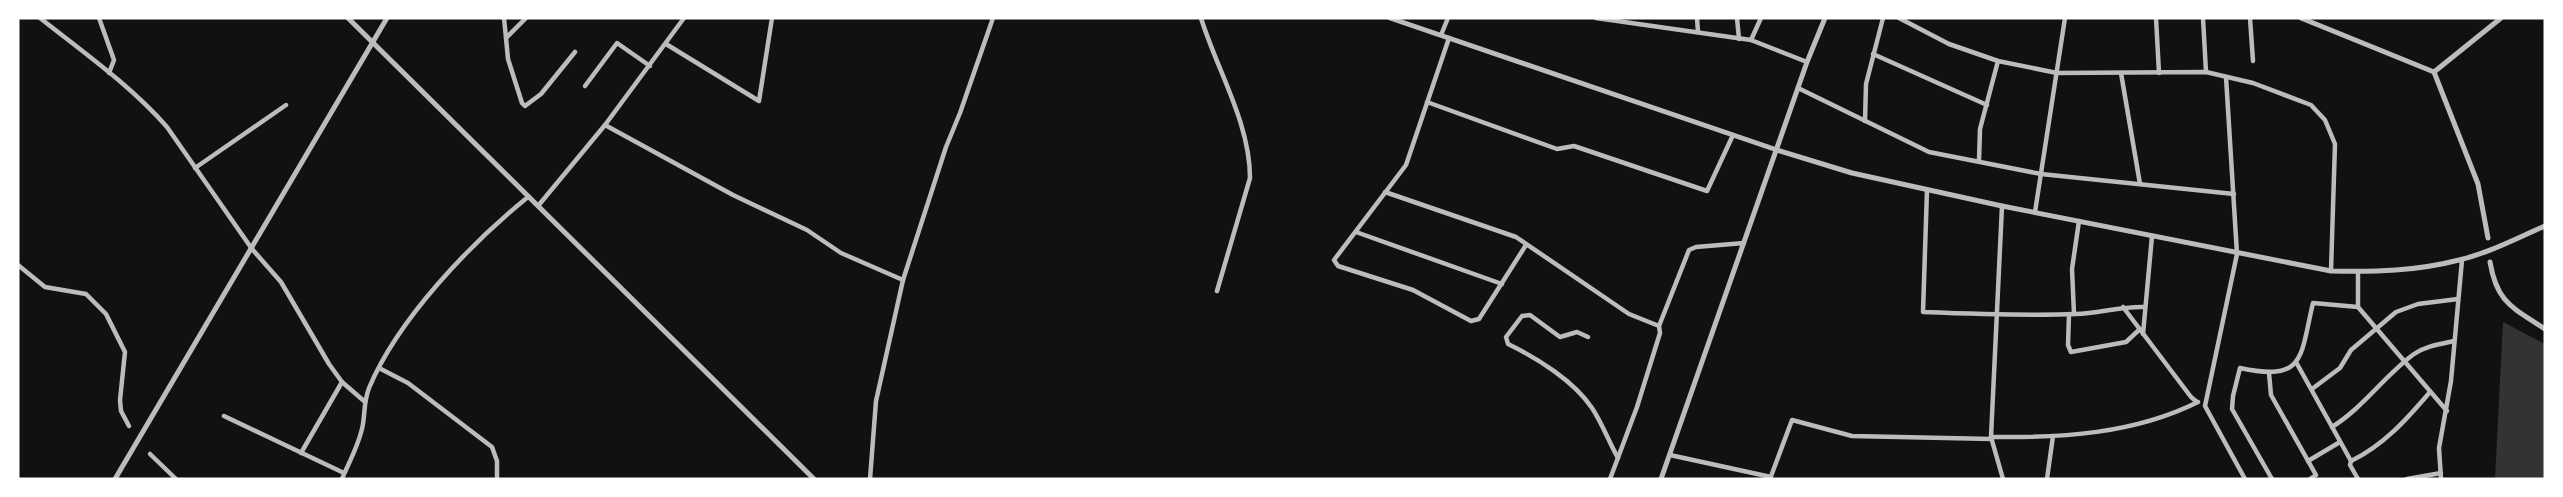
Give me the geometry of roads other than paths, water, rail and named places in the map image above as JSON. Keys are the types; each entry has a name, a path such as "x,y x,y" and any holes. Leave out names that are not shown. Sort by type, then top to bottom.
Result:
{"street":[{"path":"40,18 109,73 153,111 167,127 252,249 281,282 310,334 342,382 364,401"},
{"path":"99,18 114,60 109,73"},
{"path":"348,18 814,479"},
{"path":"115,479 387,18"},
{"path":"504,18 508,59 522,103 525,106 541,94 575,52"},
{"path":"506,38 526,18"},
{"path":"538,206 605,126 684,18"},
{"path":"666,44 759,101 772,18"},
{"path":"870,479 876,401 903,280 946,147 993,18"},
{"path":"1202,18 1243,132 1250,159 1250,178 1217,291"},
{"path":"1390,18 1777,150 1852,173 2002,206 2331,271 2405,270 2462,260 2545,226"},
{"path":"1441,36 1448,18"},
{"path":"1596,18 1751,40 1807,62"},
{"path":"1697,18 1698,32"},
{"path":"1737,18 1739,39"},
{"path":"1751,40 1761,18"},
{"path":"1661,479 1807,62 1826,18"},
{"path":"1866,121 1866,84 1883,18"},
{"path":"1899,18 1949,44 1998,61 2057,73 2206,72 2295,97 2311,105 2325,120 2335,144 2331,271"},
{"path":"2035,212 2066,18"},
{"path":"2156,18 2159,73"},
{"path":"2203,18 2206,72"},
{"path":"2250,18 2253,62"},
{"path":"2301,18 2434,72 2478,184 2488,238"},
{"path":"2434,72 2501,18"},
{"path":"1449,38 1406,165 1335,260 1338,266 1413,290 1471,321 1479,319 1526,245"},
{"path":"585,86 617,43 650,66"},
{"path":"1874,54 1987,105"},
{"path":"1978,161 1980,129 1998,61"},
{"path":"2121,73 2140,184"},
{"path":"2205,406 2238,254 2226,77"},
{"path":"1798,88 1929,152 2041,174 2234,194"},
{"path":"1427,102 1557,149 1574,146 1707,191 1733,135"},
{"path":"195,168 286,105"},
{"path":"605,126 733,195 807,230 841,253 903,280"},
{"path":"1927,190 1923,312 1998,315 2071,314 2100,313 2123,307 2145,308"},
{"path":"1385,192 1516,237 1629,314 1659,326"},
{"path":"342,479 363,424 364,401 391,345 457,264 499,221 528,197"},
{"path":"2002,206 1991,438 2003,479"},
{"path":"2079,221 2072,269 2068,345 2071,352 2126,342 2141,332 2152,236"},
{"path":"1356,232 1502,284"},
{"path":"1610,479 1660,333 1659,326 1689,250 1696,247 1744,243"},
{"path":"2407,479 2441,476 2439,448 2447,411 2462,260"},
{"path":"2490,262 2494,283 2502,298 2545,329"},
{"path":"18,265 45,287 86,294 106,314 125,352 120,400 121,411 129,426"},
{"path":"2358,272 2358,307 2447,411"},
{"path":"2312,389 2340,368 2351,350 2404,308 2458,299"},
{"path":"2272,479 2232,410 2240,368 2269,374 2285,370 2296,362 2302,349 2313,303 2358,307"},
{"path":"2123,307 2191,398 2205,406 2245,479"},
{"path":"1588,337 1577,332 1560,337 1530,315 1522,316 1506,337 1508,344 1536,357 1560,376 1592,407 1618,458"},
{"path":"2332,427 2351,415 2405,362 2428,347 2454,341"},
{"path":"2296,362 2351,461 2350,465 2358,479"},
{"path":"379,368 408,383 492,447 497,461 497,479"},
{"path":"2269,374 2271,395 2316,475 2310,479"},
{"path":"301,453 342,382"},
{"path":"2351,461 2380,445 2430,392"},
{"path":"1670,455 1771,478 1792,420 1852,436 1991,438 2053,436 2113,430 2178,412 2198,402"},
{"path":"224,416 344,473"},
{"path":"2047,479 2053,436"},
{"path":"2308,461 2340,442"},
{"path":"150,454 176,479"}]}
